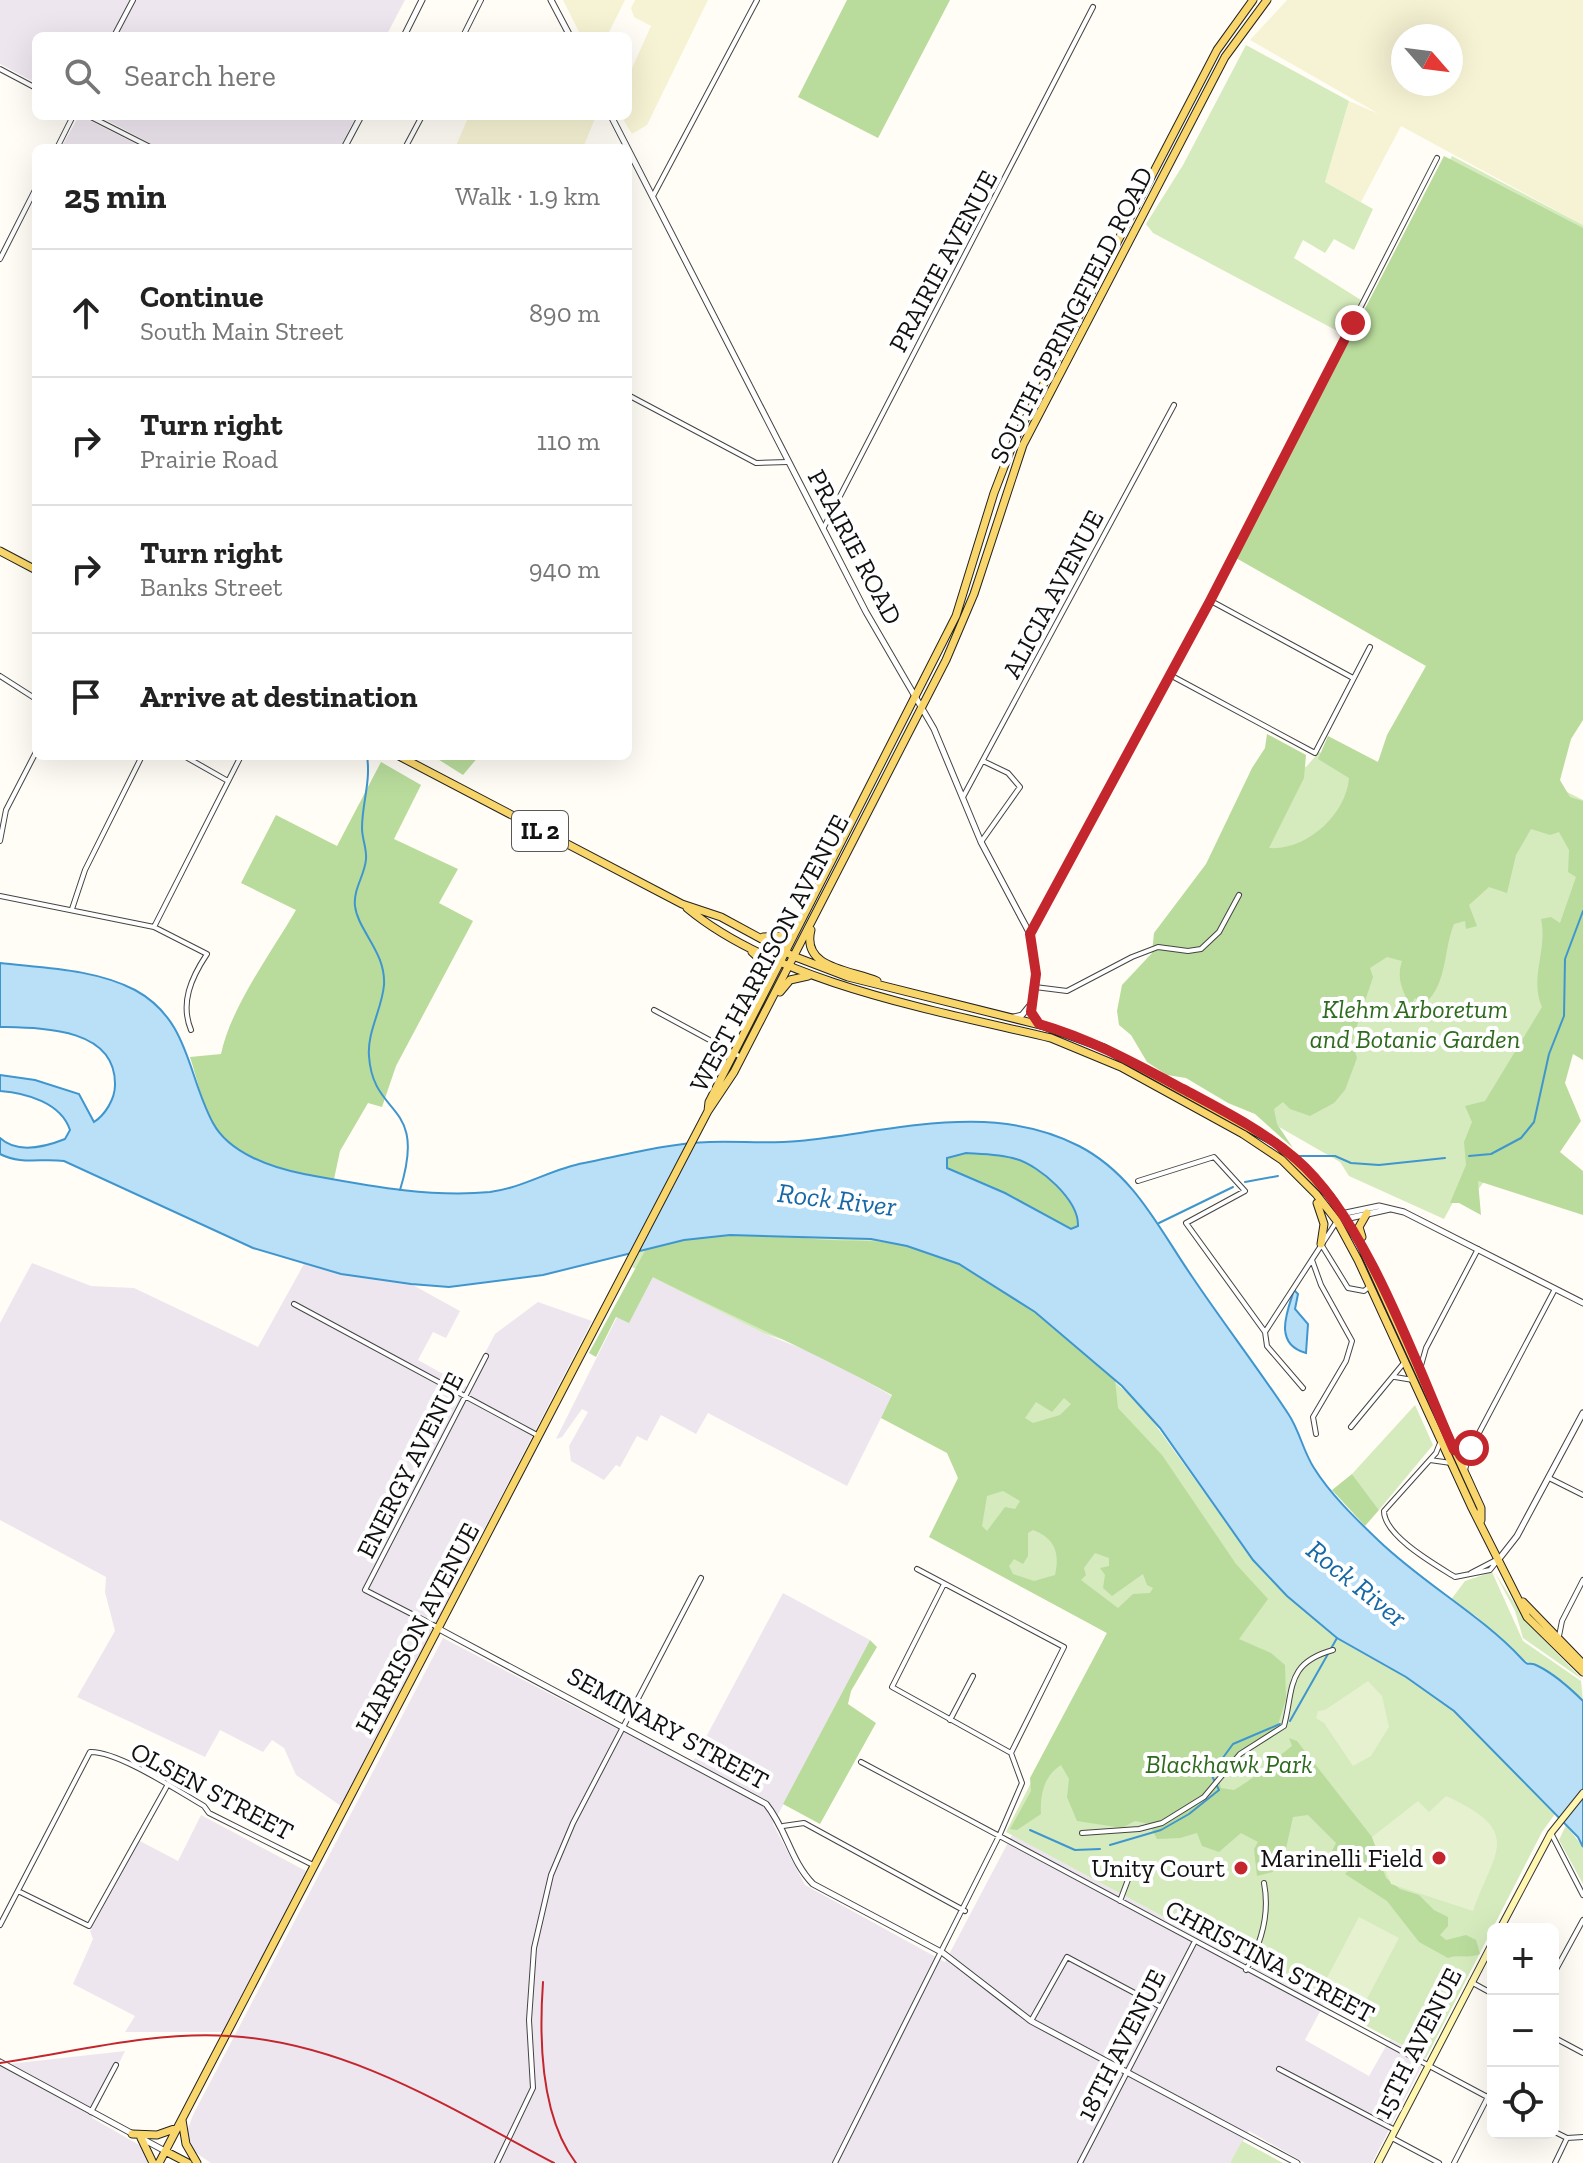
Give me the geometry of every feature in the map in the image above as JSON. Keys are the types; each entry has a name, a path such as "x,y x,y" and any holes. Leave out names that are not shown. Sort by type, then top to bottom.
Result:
{"main road":[{"name":"SOUTH SPRINGFIELD ROAD","path":"915,697 961,602 994,493 1014,441 1217,50 1253,0"},
{"name":"SOUTH SPRINGFIELD ROAD","path":"921,707 969,607 1023,445 1225,57 1267,0"},
{"path":"0,551 32,568"},
{"name":"WEST HARRISON AVENUE","path":"740,1054 760,1000 915,697"},
{"name":"WEST HARRISON AVENUE","path":"708,1111 789,965 921,707"},
{"name":"IL 2","path":"407,760 682,904 697,916 780,961 817,977 1069,1044 1121,1067 1256,1142 1301,1179 1337,1221 1451,1463 1534,1627 1583,1672"},
{"path":"752,934 777,938 792,930 838,849"},
{"name":"IL 2","path":"682,904 709,912 793,956 890,988 1039,1024 1129,1060 1257,1130 1298,1161 1344,1216 1373,1269 1481,1508 1481,1520"},
{"path":"818,908 809,938 815,956 824,963 890,988"},
{"path":"697,916 708,928 764,961 766,980 760,1000"},
{"path":"740,1054 783,986 799,976 817,977"},
{"name":"HARRISON AVENUE","path":"159,2163 708,1111"},
{"path":"1256,1142 1320,1207 1324,1224 1321,1244"},
{"path":"1367,1213 1359,1231 1373,1260 1373,1269"},
{"name":"IL 2","path":"1519,1598 1583,1664"},
{"path":"1503,1923 1551,1833 1583,1793"},
{"name":"15TH AVENUE","path":"1378,2163 1487,1953"},
{"path":"182,2120 186,2144 197,2163"},
{"path":"132,2134 157,2135 177,2128"},
{"path":"141,2138 153,2163"},
{"path":"165,2151 188,2163"}],"street":[{"path":"116,32 133,0"},
{"path":"406,32 422,0"},
{"path":"465,32 481,0"},
{"path":"551,0 568,32"},
{"path":"653,196 757,0"},
{"name":"PRAIRIE AVENUE","path":"823,529 1093,7"},
{"path":"0,69 32,86"},
{"path":"59,144 71,120"},
{"path":"97,120 144,144"},
{"path":"346,144 359,120"},
{"path":"407,144 420,120"},
{"name":"PRAIRIE ROAD","path":"613,120 626,144"},
{"name":"PRAIRIE ROAD","path":"632,156 823,529 921,707 981,842 1030,934 1035,987 1031,1004"},
{"path":"1030,934 1210,601 1437,158"},
{"path":"0,259 32,196"},
{"path":"632,397 756,463 788,462"},
{"name":"ALICIA AVENUE","path":"962,799 1174,405"},
{"path":"1210,601 1353,678"},
{"path":"1170,675 1315,753 1370,647"},
{"path":"0,676 32,696"},
{"path":"0,841 6,810 32,760"},
{"path":"72,909 85,870 140,760"},
{"path":"191,760 228,781"},
{"path":"154,927 239,760"},
{"path":"981,842 1020,787 1008,773 983,761"},
{"path":"0,806 6,810"},
{"path":"1035,987 1067,991 1158,947 1201,949 1219,932 1239,895"},
{"path":"0,896 154,927 207,954 193,981 185,1007 191,1030"},
{"path":"1012,1017 1022,1015 1031,1004"},
{"path":"1031,1004 1033,1017 1039,1024"},
{"path":"654,1010 740,1054"},
{"path":"1138,1181 1214,1157 1245,1191 1186,1223 1265,1332 1267,1346 1303,1388"},
{"path":"1265,1332 1337,1221 1379,1206 1392,1209 1478,1249 1583,1303"},
{"path":"1344,1216 1392,1209"},
{"path":"1321,1244 1348,1288 1364,1291 1370,1286"},
{"path":"1420,1372 1426,1348 1478,1249"},
{"path":"1312,1260 1352,1341 1346,1361 1313,1417 1316,1434"},
{"path":"1464,1472 1471,1448 1555,1289"},
{"path":"294,1304 539,1436"},
{"path":"1409,1349 1418,1352 1426,1348"},
{"name":"ENERGY AVENUE","path":"439,1629 365,1590 486,1356"},
{"path":"1351,1427 1395,1377 1403,1360"},
{"path":"1395,1377 1413,1380"},
{"path":"1441,1440 1430,1460 1384,1511 1387,1524 1415,1551 1455,1577 1490,1570 1517,1536 1583,1413"},
{"path":"1454,1450 1463,1452 1471,1448"},
{"path":"1430,1460 1451,1463"},
{"path":"1549,1478 1583,1495"},
{"path":"917,1569 1064,1647 1011,1753"},
{"path":"497,2163 528,2102 534,2076 529,2020 534,1948 551,1875 624,1725 701,1578"},
{"path":"1560,1642 1562,1621 1583,1580"},
{"path":"835,2163 965,1911 1022,1783 1011,1753 892,1687 944,1584"},
{"path":"1545,1627 1554,1628 1562,1621"},
{"name":"SEMINARY STREET","path":"439,1629 624,1725 766,1804 783,1826 797,1867 813,1884 943,1953 1031,2021 1297,2163"},
{"path":"1082,1833 1139,1829 1162,1823 1204,1797 1240,1754 1275,1735 1284,1726 1295,1673 1309,1661 1333,1650"},
{"path":"950,1720 973,1676"},
{"name":"OLSEN STREET","path":"18,1891 90,1752 100,1752 204,1806 209,1813 315,1866"},
{"name":"CHRISTINA STREET","path":"861,1762 1487,2097"},
{"path":"0,1925 18,1891 89,1926 167,1786"},
{"path":"783,1826 804,1823 965,1911"},
{"path":"1551,1833 1583,1895"},
{"path":"1120,1901 1132,1869"},
{"path":"1246,1970 1260,1943 1267,1898 1264,1883"},
{"path":"1559,1964 1583,1920"},
{"name":"18TH AVENUE","path":"1080,2163 1194,1943"},
{"path":"1031,2021 1067,1957 1161,2007"},
{"path":"1471,1982 1487,1991"},
{"path":"1559,2040 1583,2053"},
{"path":"0,2062 165,2151"},
{"path":"91,2112 116,2065"},
{"path":"1279,2069 1395,2130"},
{"path":"1454,2163 1487,2104"},
{"path":"1559,2134 1567,2138 1583,2137"},
{"path":"1391,2138 1439,2163"},
{"path":"1555,2163 1567,2138"}],"shaded area":[{"path":"0,0 405,0 388,32 32,32 32,81 0,64"},
{"path":"563,0 625,0 609,32 579,32"},
{"path":"635,0 708,0 647,125 632,134 623,120 632,120 632,68 651,26 634,17 631,8"},
{"path":"1287,0 1583,0 1583,225 1401,126 1361,202 1325,182 1349,101 1379,114 1250,40"},
{"path":"77,120 89,120 136,144 63,144"},
{"path":"106,120 354,120 342,144 152,144"},
{"path":"467,120 594,120 585,144 457,144"},
{"path":"32,1263 91,1286 134,1288 258,1347 304,1264 341,1274 411,1284 460,1311 446,1338 433,1332 418,1360 467,1387 495,1334 538,1302 592,1321 341,1806 296,1775 284,1748 272,1740 263,1752 220,1730 205,1757 77,1697 115,1631 105,1592 106,1577 0,1520 0,1323"},
{"path":"653,1277 765,1334 823,1357 892,1396 847,1486 708,1413 696,1434 661,1415 647,1441 637,1436 620,1467 616,1465 604,1480 571,1461 569,1446 588,1412 582,1409 562,1437 556,1439 617,1317 629,1322"},
{"path":"783,1593 870,1640 773,1824 805,1885 945,1962 1012,1835 1324,2004 1305,2040 1369,2076 1390,2039 1426,2058 1372,2163 1305,2163 1249,2131 1230,2163 211,2163 189,2148 187,2131 193,2115 443,1638 690,1767"},
{"path":"201,1815 306,1871 223,2032 125,2032 135,2016 73,1984 93,1939 90,1931 140,1841 178,1861"},
{"path":"125,2051 92,2118 141,2146 149,2157 147,2163 0,2163 0,2065"}],"green space":[{"path":"847,0 950,0 878,138 798,97"},
{"path":"1246,45 1349,101 1325,182 1373,209 1354,250 1334,239 1325,253 1303,240 1294,258 1361,300 1343,334 1153,233 1146,224 1183,165"},
{"name":"Klehm Arboretum and Botanic Garden","path":"1444,156 1583,228 1583,720 1571,739 1560,780 1570,797 1583,801 1583,1060 1573,1054 1565,1083 1581,1121 1560,1152 1583,1171 1583,1215 1478,1181 1481,1215 1459,1203 1450,1203 1466,1165 1464,1142 1472,1122 1465,1106 1485,1101 1542,1007 1537,986 1543,930 1541,919 1551,917 1560,923 1576,877 1568,872 1569,850 1559,832 1550,835 1531,829 1516,855 1507,893 1489,887 1469,905 1477,926 1466,929 1465,921 1454,924 1438,986 1425,1004 1426,1010 1415,998 1410,1007 1400,979 1402,961 1387,957 1370,968 1373,977 1352,1041 1357,1058 1345,1090 1334,1103 1310,1116 1290,1109 1283,1102 1274,1109 1277,1124 1293,1148 1255,1114 1228,1103 1186,1078 1167,1075 1147,1062 1131,1035 1119,1025 1117,1011 1122,985 1152,953 1154,933 1206,864 1252,768 1265,748 1267,734 1306,755 1304,778 1269,848 1283,847 1297,844 1322,828 1346,792 1349,778 1318,759 1328,736 1378,762 1387,735 1426,666 1236,558"},
{"name":"Klehm Arboretum and Botanic Garden","path":"1452,156 1583,225 1583,702 1553,785 1583,800 1583,952 1502,1177 1483,1183 1471,1199 1458,1193 1444,1219 1349,1176 1340,1162 1206,1085 1226,861 1281,755 1306,767 1319,752 1370,776 1432,662 1418,215"},
{"path":"439,760 476,760 463,775"},
{"path":"381,762 421,785 394,839 458,869 439,903 473,921 396,1066 382,1107 368,1103 340,1151 334,1179 266,1164 235,1148 223,1137 209,1115 190,1057 221,1054 243,998 296,910 241,883 276,815 337,846"},
{"path":"966,1153 1011,1157 1047,1176 1072,1206 1078,1226 1071,1229 1005,1193 947,1168 947,1158"},
{"name":"Blackhawk Park","path":"787,1235 876,1240 1035,1312 1141,1405 1253,1560 1287,1596 1337,1638 1406,1677 1454,1711 1555,1814 1542,1832 1495,1923 1487,1923 1487,1939 1426,2058 1006,1832 1107,1633 964,1555 994,1403 765,1334 632,1267 640,1250 704,1236"},
{"path":"787,1235 875,1241 934,1254 991,1281 1018,1299 1115,1380 1118,1408 1162,1455 1236,1564 1268,1599 1239,1639 1271,1653 1285,1665 1286,1699 1276,1731 1249,1745 1218,1775 1221,1788 1234,1790 1292,1746 1289,1738 1297,1741 1372,1837 1386,1878 1400,1889 1419,1895 1434,1910 1448,1917 1448,1926 1440,1935 1446,1940 1466,1935 1476,1940 1480,1954 1448,1958 1419,1942 1387,1901 1345,1874 1354,1864 1346,1859 1340,1868 1333,1869 1328,1859 1336,1843 1308,1815 1293,1817 1285,1853 1272,1853 1273,1872 1257,1876 1254,1849 1258,1842 1241,1833 1219,1852 1202,1846 1197,1833 1180,1838 1157,1839 1149,1824 1135,1821 1122,1828 1077,1821 1067,1797 1069,1779 1061,1765 1044,1786 1041,1814 1017,1830 1010,1829 1031,1791 1030,1778 1107,1633 929,1537 958,1478 947,1453 881,1418 892,1395 653,1277 629,1323 616,1317 596,1357 589,1353 646,1249 704,1236","holes":["1064,1398 1071,1404 1060,1415 1033,1423 1025,1418 1036,1402 1052,1412","1003,1491 1020,1501 1015,1509 1005,1507 987,1531 982,1526 987,1496","1033,1530 1051,1542 1057,1560 1055,1575 1034,1581 1013,1574 1009,1566 1014,1559 1023,1564 1028,1556 1028,1533","1095,1553 1109,1558 1109,1566 1100,1568 1105,1575 1103,1588 1112,1596 1143,1574 1147,1585 1153,1588 1150,1593 1133,1594 1118,1608 1081,1580 1086,1575 1084,1568"]},
{"path":"1415,1405 1433,1445 1379,1510 1352,1474"},
{"path":"1352,1474 1379,1510 1365,1526 1332,1490"},
{"path":"1492,1572 1523,1641 1581,1681 1583,1701 1564,1682 1522,1659 1476,1616 1450,1601 1465,1581"},
{"path":"1495,1573 1528,1624 1583,1680 1523,1638 1515,1611"},
{"path":"870,1640 877,1647 851,1691 848,1704 876,1723 820,1824 783,1804"},
{"path":"1368,1681 1382,1696 1389,1727 1371,1756 1353,1766 1324,1723 1316,1718 1318,1711 1325,1710"},
{"name":"Marinelli Field","path":"1446,1796 1486,1820 1495,1832 1495,1857 1473,1911 1391,1884 1372,1837 1418,1801 1429,1812"},
{"path":"1566,1825 1583,1847 1583,1884 1559,1840"},
{"path":"1359,1917 1399,1938 1359,2014 1319,1993"},
{"path":"1242,2141 1283,2163 1230,2163"}],"water":[{"name":"Rock River","path":"0,963 69,970 120,983 153,1002 167,1017 185,1050 204,1105 220,1134 229,1143 252,1158 279,1168 397,1189 444,1193 490,1192 514,1187 572,1166 663,1147 710,1142 799,1141 940,1123 1011,1125 1045,1132 1079,1146 1116,1172 1144,1204 1289,1415 1314,1468 1344,1506 1396,1557 1489,1628 1526,1663 1535,1664 1551,1673 1583,1701 1583,1847 1578,1837 1454,1711 1406,1677 1337,1638 1287,1596 1253,1560 1160,1428 1122,1386 1035,1312 959,1264 907,1246 871,1239 730,1235 684,1240 543,1275 449,1287 341,1274 253,1248 64,1161 23,1160 0,1154 0,1138 15,1146 31,1148 65,1139 70,1130 66,1121 51,1106 21,1094 0,1091 0,1075 35,1080 79,1094 94,1122 109,1106 115,1085 112,1066 103,1052 90,1041 55,1030 0,1027","holes":["966,1153 1010,1157 1036,1169 1065,1195 1077,1216 1078,1226 1071,1229 1005,1193 947,1168 947,1158"]},
{"path":"1294,1290 1298,1294 1295,1309 1308,1324 1306,1353 1296,1349 1286,1335 1286,1317"}],"waterway":[{"path":"367,760 362,828 366,859 355,906 383,973 383,994 370,1038 369,1056 379,1091 404,1125 408,1140 400,1190"},
{"path":"1469,1156 1491,1154 1521,1138 1534,1122 1549,1054 1564,1016 1565,959 1583,911"},
{"path":"1298,1156 1335,1156 1351,1163 1379,1165 1445,1158"},
{"path":"1245,1182 1278,1176"},
{"path":"1159,1223 1233,1187"},
{"path":"1290,1721 1337,1638"},
{"path":"1110,1845 1161,1830 1189,1814 1219,1790 1211,1774 1233,1744 1280,1724"},
{"path":"1030,1830 1075,1850 1100,1849"}],"railway":[{"path":"543,1982 541,2028 544,2076 555,2123 576,2163"},
{"path":"0,2063 172,2037 229,2036 273,2041 316,2051 398,2082 554,2163"}],"place":[{"name":"Marinelli Field","path":"1439,1858"},
{"name":"Unity Court","path":"1241,1868"}],"route":[{"path":"1353,323 1210,601 1030,934 1036,974 1031,1012 1039,1024 1104,1048 1236,1118 1298,1161 1338,1206 1359,1241 1454,1450 1463,1452 1471,1448"}]}
